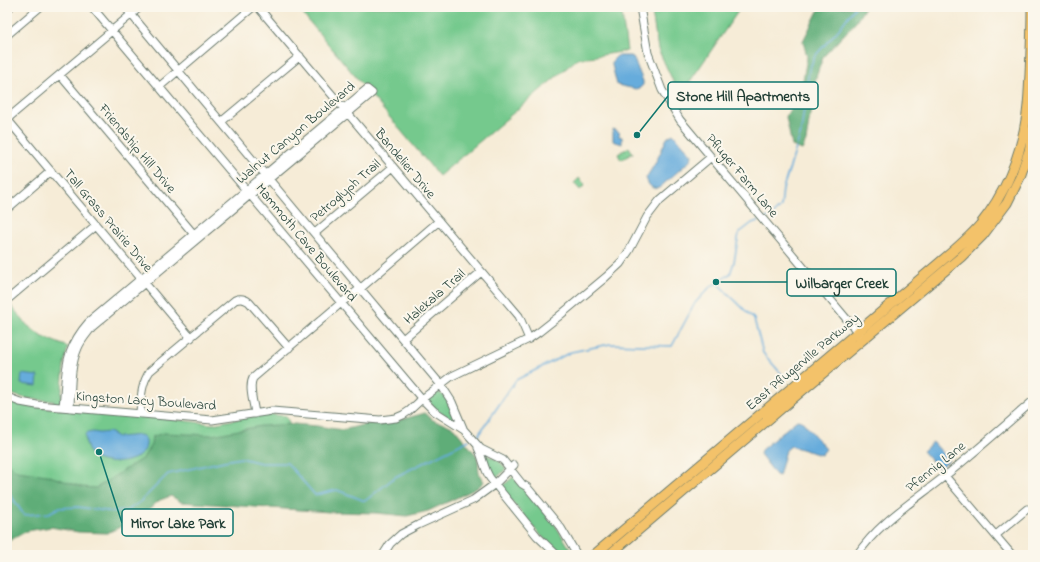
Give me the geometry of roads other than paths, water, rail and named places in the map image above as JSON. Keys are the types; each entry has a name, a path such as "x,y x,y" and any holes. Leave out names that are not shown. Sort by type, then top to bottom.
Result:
{"main road":[{"name":"East Pflugerville Parkway","path":"594,555 720,448 961,257 983,235 1007,203 1020,177 1025,149 1032,7"},
{"name":"East Pflugerville Parkway","path":"1025,149 1033,130"},
{"name":"East Pflugerville Parkway","path":"609,555 804,389 860,336"}],"street":[{"path":"7,35 40,7"},
{"name":"Mammoth Cave Boulevard","path":"92,7 422,400 434,411 464,430"},
{"name":"Mammoth Cave Boulevard","path":"125,7 441,384 452,402 464,430 477,446 483,458 487,474 537,536 557,555"},
{"path":"7,119 140,7"},
{"path":"159,87 253,7"},
{"name":"Bandelier Drive","path":"258,7 518,316 529,338"},
{"name":"Pfluger Farm Lane","path":"640,7 648,53 662,90 680,120 860,336"},
{"path":"221,122 300,56"},
{"name":"Friendship Hill Drive","path":"60,75 195,237"},
{"name":"Walnut Canyon Boulevard","path":"67,407 68,359 76,339 88,323 143,281 346,111"},
{"name":"Tall Grass Prairie Drive","path":"7,119 190,338"},
{"name":"Kingston Lacy Boulevard","path":"7,397 28,404 212,420 272,412 380,420 403,415 457,373 539,332 606,277 620,264 629,251 647,217 660,200 711,157"},
{"name":"Petroglyph Trail","path":"315,233 393,167"},
{"path":"7,209 51,171"},
{"path":"255,414 251,388 252,380 439,221"},
{"path":"7,300 96,224"},
{"name":"Halekala Trail","path":"403,339 481,272"},
{"path":"140,414 142,388 146,377 150,372 235,300 247,300 252,304 289,348"},
{"name":"Pfennig Lane","path":"857,555 873,534 882,526 945,476 1033,401"},
{"name":"Mammoth Cave Boulevard","path":"477,446 485,452 503,460 512,467 522,484 527,487 556,522 577,555"},
{"path":"720,448 726,456"},
{"path":"382,555 390,544 402,534 418,525 473,500 495,484 512,467"},
{"path":"945,476 1012,555"},
{"path":"996,536 1027,509"}],"water":[{"path":"617,56 633,57 643,81 643,85 640,88 636,89 617,85 612,61"},
{"path":"613,129 620,133 619,136 622,137 622,144 613,141"},
{"path":"673,134 692,155 691,160 659,188 652,188 646,178 656,162 667,138"},
{"path":"22,374 38,376 37,386 21,384"},
{"path":"797,420 802,421 826,449 821,455 791,446 786,450 779,476 776,475 760,454 761,450"},
{"path":"93,432 109,432 118,437 141,435 145,439 146,445 143,452 138,457 122,462 104,461 96,459 91,455 87,448 85,435"},
{"path":"933,442 949,460 939,469 923,451"}],"waterway":[{"path":"766,218 771,216 781,207 783,188 801,132 809,70 815,56 839,29 855,7"},
{"path":"475,438 516,380 571,352 610,344 672,346 695,303 709,288 730,274 734,262 739,233 752,223 760,220"},
{"path":"716,282 754,319 763,353 785,378"},
{"path":"7,490 24,515 49,513 58,508 78,507 113,512 128,510 140,502 168,474 241,458 261,463 287,463 315,495 337,490 365,501 395,477 469,440"}],"place":[{"name":"Stone Hill Apartments","path":"637,135"},
{"name":"Wilbarger Creek","path":"716,282"},
{"name":"Mirror Lake Park","path":"99,452"}]}
